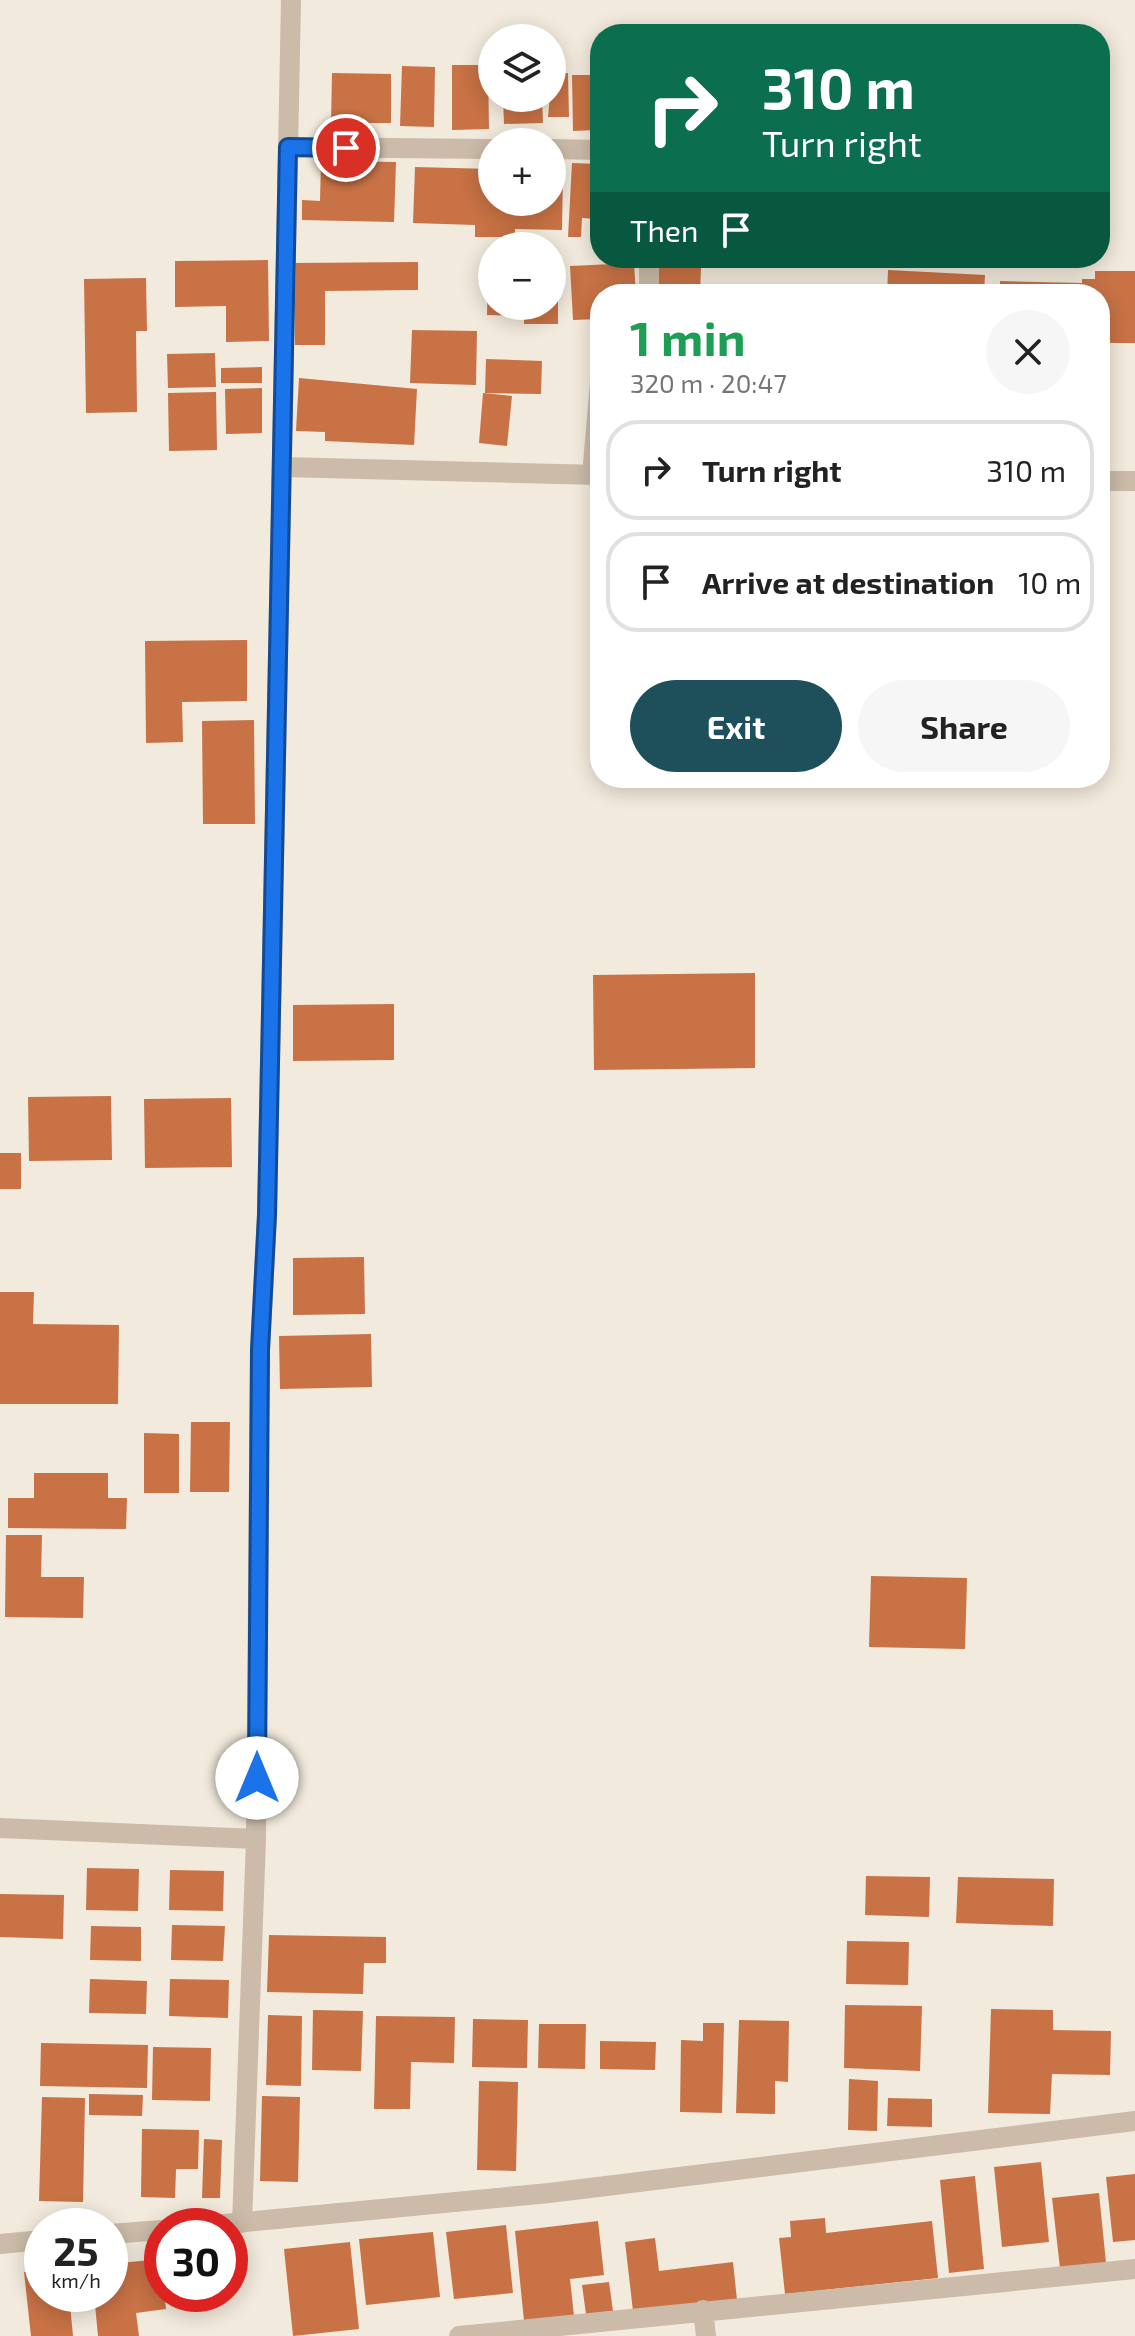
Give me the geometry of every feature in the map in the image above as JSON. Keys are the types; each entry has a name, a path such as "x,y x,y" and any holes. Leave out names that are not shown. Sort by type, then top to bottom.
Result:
{"street":[{"path":"243,2208 256,1839 260,1350 267,1215 291,0"},
{"path":"288,147 478,149"},
{"path":"566,149 590,150"},
{"path":"282,467 590,475"},
{"path":"1110,481 1135,481"},
{"path":"0,1828 256,1839"},
{"path":"248,2222 565,2191 1135,2121"},
{"path":"0,2244 24,2242"},
{"path":"459,2336 1135,2269"},
{"path":"703,2310 706,2336"}],"building":[{"path":"452,65 478,65 478,112 489,112 489,128 452,130"},
{"path":"402,66 435,67 434,127 400,126"},
{"path":"332,73 391,74 391,123 331,123"},
{"path":"566,73 569,117 548,117 548,112 566,112"},
{"path":"572,75 590,75 590,130 573,131"},
{"path":"504,112 543,112 543,123 504,124"},
{"path":"321,161 396,162 394,222 302,220 302,200 320,201"},
{"path":"572,163 590,164 590,218 582,218 581,237 568,237"},
{"path":"415,167 478,169 478,216 562,216 562,230 478,232 478,237 475,237 475,225 413,223"},
{"path":"268,260 269,341 226,342 226,306 175,307 175,261"},
{"path":"418,262 418,290 325,291 325,345 295,345 294,263"},
{"path":"570,266 634,268 635,284 590,284 590,319 573,320"},
{"path":"658,268 701,268 700,284 657,284"},
{"path":"888,270 985,275 985,284 887,284"},
{"path":"1095,271 1135,271 1135,343 1110,343 1110,284 1000,284 1000,281 1082,283 1082,279 1095,279"},
{"path":"146,278 147,331 136,331 137,412 86,413 84,279"},
{"path":"524,320 558,320 558,324 524,324"},
{"path":"412,330 477,331 476,385 410,383"},
{"path":"215,353 216,387 168,388 167,354"},
{"path":"486,359 542,361 541,394 485,393"},
{"path":"262,367 262,383 221,383 221,368"},
{"path":"299,378 417,389 414,445 325,441 325,432 296,431"},
{"path":"262,388 262,433 226,434 225,389"},
{"path":"216,392 217,450 169,451 168,393"},
{"path":"483,393 512,396 507,446 479,443"},
{"path":"247,640 247,701 182,702 183,742 146,743 145,641"},
{"path":"254,720 255,824 203,824 202,721"},
{"path":"755,973 755,1068 594,1070 593,975"},
{"path":"394,1004 394,1060 293,1061 293,1005"},
{"path":"111,1096 112,1160 29,1161 28,1097"},
{"path":"231,1098 232,1167 145,1168 144,1099"},
{"path":"0,1153 21,1153 21,1189 0,1189"},
{"path":"364,1257 365,1314 293,1315 293,1258"},
{"path":"0,1292 34,1292 33,1324 119,1325 118,1404 0,1404"},
{"path":"371,1334 372,1387 280,1389 279,1336"},
{"path":"191,1422 230,1422 229,1492 190,1492"},
{"path":"144,1433 179,1434 179,1493 144,1493"},
{"path":"34,1473 108,1473 108,1498 127,1498 126,1529 8,1528 8,1498 34,1498"},
{"path":"6,1535 42,1535 41,1577 84,1577 83,1618 5,1617"},
{"path":"871,1576 967,1578 965,1649 869,1647"},
{"path":"87,1868 139,1869 138,1911 86,1910"},
{"path":"170,1870 224,1871 223,1911 169,1910"},
{"path":"866,1876 930,1877 929,1917 865,1915"},
{"path":"958,1877 1054,1879 1053,1926 956,1923"},
{"path":"0,1894 64,1895 63,1939 0,1937"},
{"path":"172,1925 225,1926 223,1961 171,1960"},
{"path":"91,1926 141,1927 141,1961 90,1960"},
{"path":"269,1935 386,1937 386,1963 364,1963 363,1994 267,1992"},
{"path":"847,1941 909,1942 908,1985 846,1984"},
{"path":"90,1979 147,1981 146,2014 89,2013"},
{"path":"170,1979 229,1980 228,2018 169,2016"},
{"path":"845,2005 922,2006 920,2071 844,2068"},
{"path":"991,2009 1053,2010 1053,2030 1111,2031 1110,2075 1052,2074 1050,2114 988,2113"},
{"path":"313,2010 363,2011 361,2071 312,2070"},
{"path":"268,2015 302,2016 301,2086 266,2085"},
{"path":"376,2016 455,2017 454,2063 411,2062 410,2109 374,2109"},
{"path":"473,2019 528,2020 527,2068 472,2067"},
{"path":"739,2020 789,2021 788,2082 775,2081 775,2114 736,2113"},
{"path":"703,2023 724,2023 722,2113 680,2112 681,2040 703,2041"},
{"path":"539,2024 586,2024 585,2069 538,2068"},
{"path":"600,2041 656,2042 655,2070 600,2069"},
{"path":"41,2043 148,2045 147,2088 40,2086"},
{"path":"153,2047 211,2048 210,2101 152,2100"},
{"path":"849,2079 878,2081 877,2131 848,2130"},
{"path":"479,2081 518,2082 516,2171 477,2170"},
{"path":"89,2094 143,2095 142,2116 89,2115"},
{"path":"262,2096 300,2097 298,2182 260,2181"},
{"path":"42,2097 85,2098 83,2202 39,2201"},
{"path":"888,2098 932,2099 932,2127 887,2126"},
{"path":"142,2129 199,2130 198,2169 176,2169 175,2198 141,2197"},
{"path":"204,2139 222,2140 220,2198 202,2198"},
{"path":"1041,2162 1049,2242 1002,2247 994,2167"},
{"path":"1135,2174 1135,2240 1113,2242 1106,2177"},
{"path":"975,2176 984,2269 949,2273 940,2180"},
{"path":"1099,2193 1106,2263 1060,2268 1052,2198"},
{"path":"825,2218 826,2233 932,2221 938,2278 785,2294 779,2238 791,2237 790,2221"},
{"path":"598,2221 604,2275 570,2279 574,2316 524,2321 515,2231"},
{"path":"506,2225 513,2293 454,2299 446,2232"},
{"path":"433,2232 440,2297 366,2305 359,2239"},
{"path":"655,2238 659,2271 733,2262 737,2300 633,2311 625,2242"},
{"path":"350,2242 359,2329 293,2336 284,2249"},
{"path":"144,2261 144,2312 136,2313 139,2336 98,2336 96,2312 128,2312 128,2262"},
{"path":"609,2282 613,2311 586,2314 582,2285"},
{"path":"28,2312 71,2312 73,2336 31,2336"}],"route":[{"path":"257,1778 260,1350 267,1215 288,147 346,148"}]}
